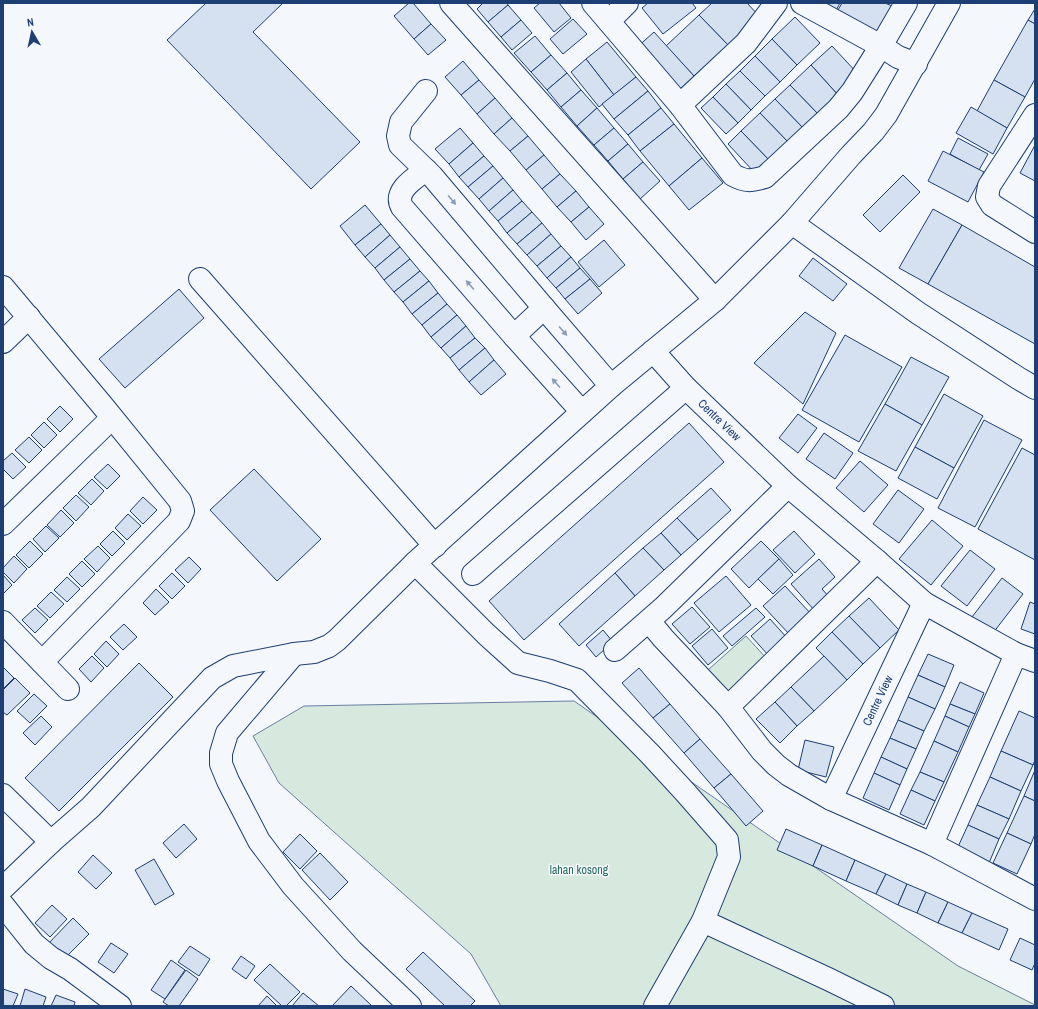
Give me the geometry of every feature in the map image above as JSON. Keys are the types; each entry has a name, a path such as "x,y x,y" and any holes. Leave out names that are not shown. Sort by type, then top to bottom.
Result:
{"street":[{"path":"451,3 715,300"},
{"path":"593,3 680,105 732,175 744,181 765,177 838,109 852,92 906,3"},
{"path":"609,21 627,3"},
{"path":"680,105 746,43 776,3"},
{"path":"802,3 881,46 898,57 916,64"},
{"path":"3,888 51,842 91,807 212,678 233,666 294,654 314,652 329,646 337,640 415,563 582,412 611,386 715,300 792,223 873,132 886,115 949,3"},
{"path":"426,91 401,122 398,136 400,145 426,170 611,386"},
{"path":"1035,115 989,186 987,197 992,206 1035,232"},
{"path":"426,170 409,183 400,194 400,204 582,412"},
{"path":"792,223 918,313 1035,388"},
{"path":"200,279 435,546"},
{"path":"3,287 180,500 183,511 179,521 42,662"},
{"path":"514,336 544,308"},
{"path":"3,342 29,317"},
{"name":"Centre View","path":"653,352 686,388 788,486 877,560 924,603 1026,657 932,844"},
{"path":"473,574 686,388"},
{"path":"3,524 112,418"},
{"path":"615,650 669,603 788,486"},
{"path":"728,706 877,560"},
{"path":"415,563 486,634 518,663 577,680 650,754 727,840 729,857 703,921 655,1006"},
{"name":"Centre View","path":"831,799 924,603"},
{"path":"649,621 663,638 728,706 762,751 776,765 790,775 831,799 932,844 1034,894"},
{"path":"3,622 68,689"},
{"path":"294,654 227,733 221,753 221,764 228,781 259,841 293,886 352,951 410,1006"},
{"path":"3,795 51,842"},
{"path":"3,905 34,944 51,958 120,1006"},
{"path":"703,921 883,1006"}],"green space":[{"path":"746,636 767,659 729,693 708,670"},
{"name":"lahan kosong","path":"574,701 958,966 1035,1006 501,1006 471,954 279,783 253,736 304,706"}],"building":[{"path":"206,3 283,3 253,32 360,142 311,189 167,40"},
{"path":"409,3 413,3 431,24 414,39 394,16"},
{"path":"483,3 507,3 508,5 488,22 477,9"},
{"path":"540,3 559,3 571,18 554,32 534,8"},
{"path":"648,3 692,3 696,8 663,34 642,8"},
{"path":"712,3 747,3 759,16 728,45 699,15"},
{"path":"805,3 840,3 832,18"},
{"path":"842,3 885,3 892,6 873,39 834,17"},
{"path":"508,5 521,20 501,37 488,22"},
{"path":"1035,9 1035,24 1028,20"},
{"path":"699,15 728,45 694,76 666,46"},
{"path":"795,17 820,43 797,65 772,39"},
{"path":"573,19 587,34 563,54 550,39"},
{"path":"521,20 532,33 512,50 501,37"},
{"path":"1028,20 1035,24 1035,79 1025,97 994,80"},
{"path":"431,24 446,40 428,55 414,39"},
{"path":"654,32 694,76 675,94 634,50"},
{"path":"535,36 551,55 531,72 514,53"},
{"path":"772,39 797,65 780,82 755,56"},
{"path":"607,42 636,77 614,95 586,59"},
{"path":"832,46 859,75 838,95 811,65"},
{"path":"551,55 567,73 547,90 531,72"},
{"path":"755,56 780,82 765,96 740,71"},
{"path":"586,59 614,95 599,107 571,72"},
{"path":"463,61 479,80 461,95 445,77"},
{"path":"811,65 838,95 818,114 790,85"},
{"path":"740,71 765,96 751,110 726,84"},
{"path":"567,73 581,90 561,107 547,90"},
{"path":"636,77 648,91 614,119 602,104"},
{"path":"479,80 495,98 477,114 461,95"},
{"path":"994,80 1025,97 1007,128 977,111"},
{"path":"726,84 751,110 738,123 713,97"},
{"path":"790,85 818,114 803,128 775,99"},
{"path":"581,90 597,108 577,126 561,107"},
{"path":"648,91 661,108 628,135 614,119"},
{"path":"713,97 738,123 726,134 701,108"},
{"path":"495,98 512,118 494,134 477,114"},
{"path":"775,99 803,128 788,142 760,113"},
{"path":"971,107 1007,128 993,154 956,133"},
{"path":"597,108 614,128 594,145 577,126"},
{"path":"661,108 674,124 640,151 628,135"},
{"path":"760,113 788,142 769,160 741,131"},
{"path":"512,118 528,136 510,151 494,134"},
{"path":"674,124 702,158 669,186 640,151"},
{"path":"460,128 473,143 449,164 435,149"},
{"path":"614,128 628,144 608,161 594,145"},
{"path":"741,131 769,160 755,173 728,144"},
{"path":"528,136 544,155 526,170 510,151"},
{"path":"958,138 988,154 979,170 950,154"},
{"path":"473,143 484,156 459,177 449,164"},
{"path":"628,144 643,162 623,179 608,161"},
{"path":"1035,145 1035,181 1020,173"},
{"path":"943,151 984,172 968,202 928,181"},
{"path":"544,155 560,174 542,189 526,170"},
{"path":"484,156 493,166 468,187 459,177"},
{"path":"702,158 723,183 689,210 669,186"},
{"path":"643,162 660,181 640,199 623,179"},
{"path":"493,166 503,178 479,199 468,187"},
{"path":"560,174 576,191 557,207 542,189"},
{"path":"903,175 920,192 880,232 863,215"},
{"path":"503,178 513,190 489,211 479,199"},
{"path":"513,190 522,201 498,221 489,211"},
{"path":"576,191 589,207 571,222 557,207"},
{"path":"522,201 532,212 507,233 498,221"},
{"path":"365,205 381,224 355,245 340,226"},
{"path":"589,207 604,224 586,240 571,222"},
{"path":"933,209 962,225 928,284 899,268"},
{"path":"532,212 542,223 517,244 507,233"},
{"path":"542,223 551,234 527,255 517,244"},
{"path":"381,224 390,235 365,257 355,245"},
{"path":"962,225 1035,267 1035,344 928,284"},
{"path":"551,234 561,246 537,266 527,255"},
{"path":"390,235 400,247 375,268 365,257"},
{"path":"604,240 625,265 599,287 578,262"},
{"path":"561,246 571,257 547,278 537,266"},
{"path":"400,247 410,259 384,280 375,268"},
{"path":"571,257 580,268 556,288 547,278"},
{"path":"813,258 847,284 833,301 799,276"},
{"path":"410,259 420,271 394,292 384,280"},
{"path":"580,268 590,279 565,299 556,288"},
{"path":"420,271 429,281 403,302 394,292"},
{"path":"590,279 602,293 578,314 565,299"},
{"path":"429,281 438,293 412,314 403,302"},
{"path":"179,289 204,318 125,388 99,359"},
{"path":"438,293 447,304 422,325 412,314"},
{"path":"447,304 457,315 431,337 422,325"},
{"path":"805,312 836,333 803,404 754,363"},
{"path":"457,315 466,326 441,348 431,337"},
{"path":"466,326 475,338 450,358 441,348"},
{"path":"845,335 902,367 859,442 802,410"},
{"path":"475,338 485,348 459,370 450,358"},
{"path":"485,348 494,360 469,382 459,370"},
{"path":"911,357 949,377 922,425 885,404"},
{"path":"494,360 506,374 481,395 469,382"},
{"path":"944,394 983,416 954,468 915,447"},
{"path":"885,404 922,425 896,471 858,451"},
{"path":"60,406 73,419 60,432 47,419"},
{"path":"798,414 817,428 798,453 779,438"},
{"path":"984,420 1022,440 975,527 938,508"},
{"path":"44,422 57,435 44,448 31,435"},
{"path":"689,423 724,462 524,640 489,601"},
{"path":"824,433 853,453 835,479 806,459"},
{"path":"29,437 42,450 29,463 15,450"},
{"path":"915,447 954,468 937,499 898,478"},
{"path":"1022,448 1035,455 1035,560 978,529"},
{"path":"12,453 26,467 13,479 3,469 3,461"},
{"path":"860,461 888,485 864,512 836,488"},
{"path":"108,464 120,476 107,489 94,477"},
{"path":"254,469 321,539 277,581 210,510"},
{"path":"92,479 104,491 91,505 78,493"},
{"path":"711,488 731,510 698,540 677,518"},
{"path":"898,490 924,509 899,543 873,524"},
{"path":"76,495 89,507 76,521 63,508"},
{"path":"143,497 157,510 143,524 130,511"},
{"path":"61,510 74,523 60,537 47,525"},
{"path":"128,514 141,526 127,540 115,528"},
{"path":"677,518 698,540 681,555 661,533"},
{"path":"932,520 963,546 931,585 899,559"},
{"path":"46,526 59,538 45,552 33,539"},
{"path":"113,531 125,543 112,556 100,544"},
{"path":"794,531 815,554 795,573 773,550"},
{"path":"661,533 681,555 664,570 643,548"},
{"path":"30,541 43,554 29,568 16,555"},
{"path":"761,541 779,559 749,588 731,569"},
{"path":"98,546 110,558 97,572 84,559"},
{"path":"643,548 664,570 635,596 615,573"},
{"path":"970,550 995,569 967,606 941,586"},
{"path":"14,556 27,569 14,583 3,572 3,568"},
{"path":"189,557 201,569 188,583 175,570"},
{"path":"779,559 793,575 773,594 758,579"},
{"path":"819,559 835,577 822,589 830,598 815,611 791,584"},
{"path":"82,561 95,574 82,587 69,574"},
{"path":"172,573 185,586 172,599 159,586"},
{"path":"615,573 635,596 579,646 559,624"},
{"path":"3,575 12,585 3,594"},
{"path":"726,576 751,605 719,632 694,603"},
{"path":"67,577 80,589 67,602 54,590"},
{"path":"1002,578 1023,594 993,633 972,617"},
{"path":"785,586 812,615 790,635 763,606"},
{"path":"156,589 169,602 155,615 143,603"},
{"path":"51,592 64,604 50,618 37,606"},
{"path":"869,598 899,630 880,648 849,616"},
{"path":"1030,602 1035,604 1035,634 1021,629"},
{"path":"692,607 710,627 690,644 672,624"},
{"path":"35,608 48,620 35,633 22,620"},
{"path":"756,608 765,617 732,646 723,636"},
{"path":"849,616 880,648 863,664 832,632"},
{"path":"770,619 788,639 769,656 751,636"},
{"path":"124,624 137,637 123,650 110,637"},
{"path":"712,629 728,648 708,665 692,646"},
{"path":"603,630 613,642 596,657 586,645"},
{"path":"832,632 863,664 847,680 816,648"},
{"path":"106,641 119,654 107,667 94,654"},
{"path":"928,654 954,665 945,687 918,675"},
{"path":"92,656 104,668 91,682 79,669"},
{"path":"824,656 847,680 814,711 791,687"},
{"path":"139,663 173,697 59,811 25,778"},
{"path":"3,667 14,678 3,689"},
{"path":"639,668 670,704 653,718 622,683"},
{"path":"918,675 945,687 935,709 908,697"},
{"path":"15,678 30,693 7,715 3,712 3,690"},
{"path":"960,682 984,693 975,714 950,704"},
{"path":"791,687 814,711 797,726 775,702"},
{"path":"34,694 47,706 30,723 17,711"},
{"path":"908,697 935,709 924,731 898,720"},
{"path":"775,702 797,726 780,743 756,719"},
{"path":"670,704 700,739 684,753 653,718"},
{"path":"950,704 975,714 969,727 945,716"},
{"path":"1019,711 1035,718 1035,760 1033,765 1001,751"},
{"path":"41,716 52,727 35,745 23,733"},
{"path":"945,716 969,727 958,752 934,741"},
{"path":"898,720 924,731 916,749 890,738"},
{"path":"890,738 916,749 907,769 881,757"},
{"path":"700,739 731,774 714,788 684,753"},
{"path":"805,740 834,747 826,777 798,770"},
{"path":"934,741 958,752 944,782 920,772"},
{"path":"1001,751 1033,765 1021,791 990,777"},
{"path":"881,757 907,769 900,785 874,773"},
{"path":"1035,770 1035,801 1024,796"},
{"path":"920,772 944,782 935,801 911,790"},
{"path":"874,773 900,785 889,810 863,798"},
{"path":"731,774 763,811 746,826 714,788"},
{"path":"990,777 1021,791 1009,819 977,805"},
{"path":"911,790 935,801 924,825 900,814"},
{"path":"1024,796 1035,801 1035,834 1031,844 1007,833"},
{"path":"977,805 1009,819 999,839 968,825"},
{"path":"184,824 197,839 176,858 163,843"},
{"path":"968,825 999,839 989,863 957,849"},
{"path":"786,829 822,845 813,866 777,850"},
{"path":"1007,833 1031,844 1017,874 993,863"},
{"path":"300,834 317,851 300,869 283,852"},
{"path":"822,845 855,860 846,881 813,866"},
{"path":"320,853 348,882 330,900 302,870"},
{"path":"93,855 112,873 96,889 78,872"},
{"path":"154,859 174,894 155,905 135,870"},
{"path":"855,860 886,874 876,894 846,881"},
{"path":"886,874 907,884 898,905 876,894"},
{"path":"907,884 926,892 917,913 898,905"},
{"path":"926,892 948,902 938,923 917,913"},
{"path":"948,902 972,913 962,933 938,923"},
{"path":"52,905 67,919 50,937 35,923"},
{"path":"972,913 1008,929 999,950 962,933"},
{"path":"73,918 89,934 62,961 46,946"},
{"path":"1020,938 1035,945 1035,963 1032,970 1010,960"},
{"path":"111,943 128,954 114,973 98,962"},
{"path":"190,946 210,959 199,976 178,962"},
{"path":"423,952 475,1001 470,1006 445,1006 406,969"},
{"path":"241,956 255,966 246,979 232,969"},
{"path":"171,960 185,970 165,999 151,990"},
{"path":"270,964 300,992 286,1006 282,1006 254,980"},
{"path":"186,970 198,979 179,1006 169,1006 163,1002"},
{"path":"351,986 372,1006 332,1006"},
{"path":"3,989 18,994 13,1006 3,1006"},
{"path":"25,989 46,997 43,1006 20,1006"},
{"path":"303,993 319,1006 292,1006"},
{"path":"56,995 75,1002 74,1006 51,1006"},
{"path":"267,996 277,1006 258,1006"}]}
